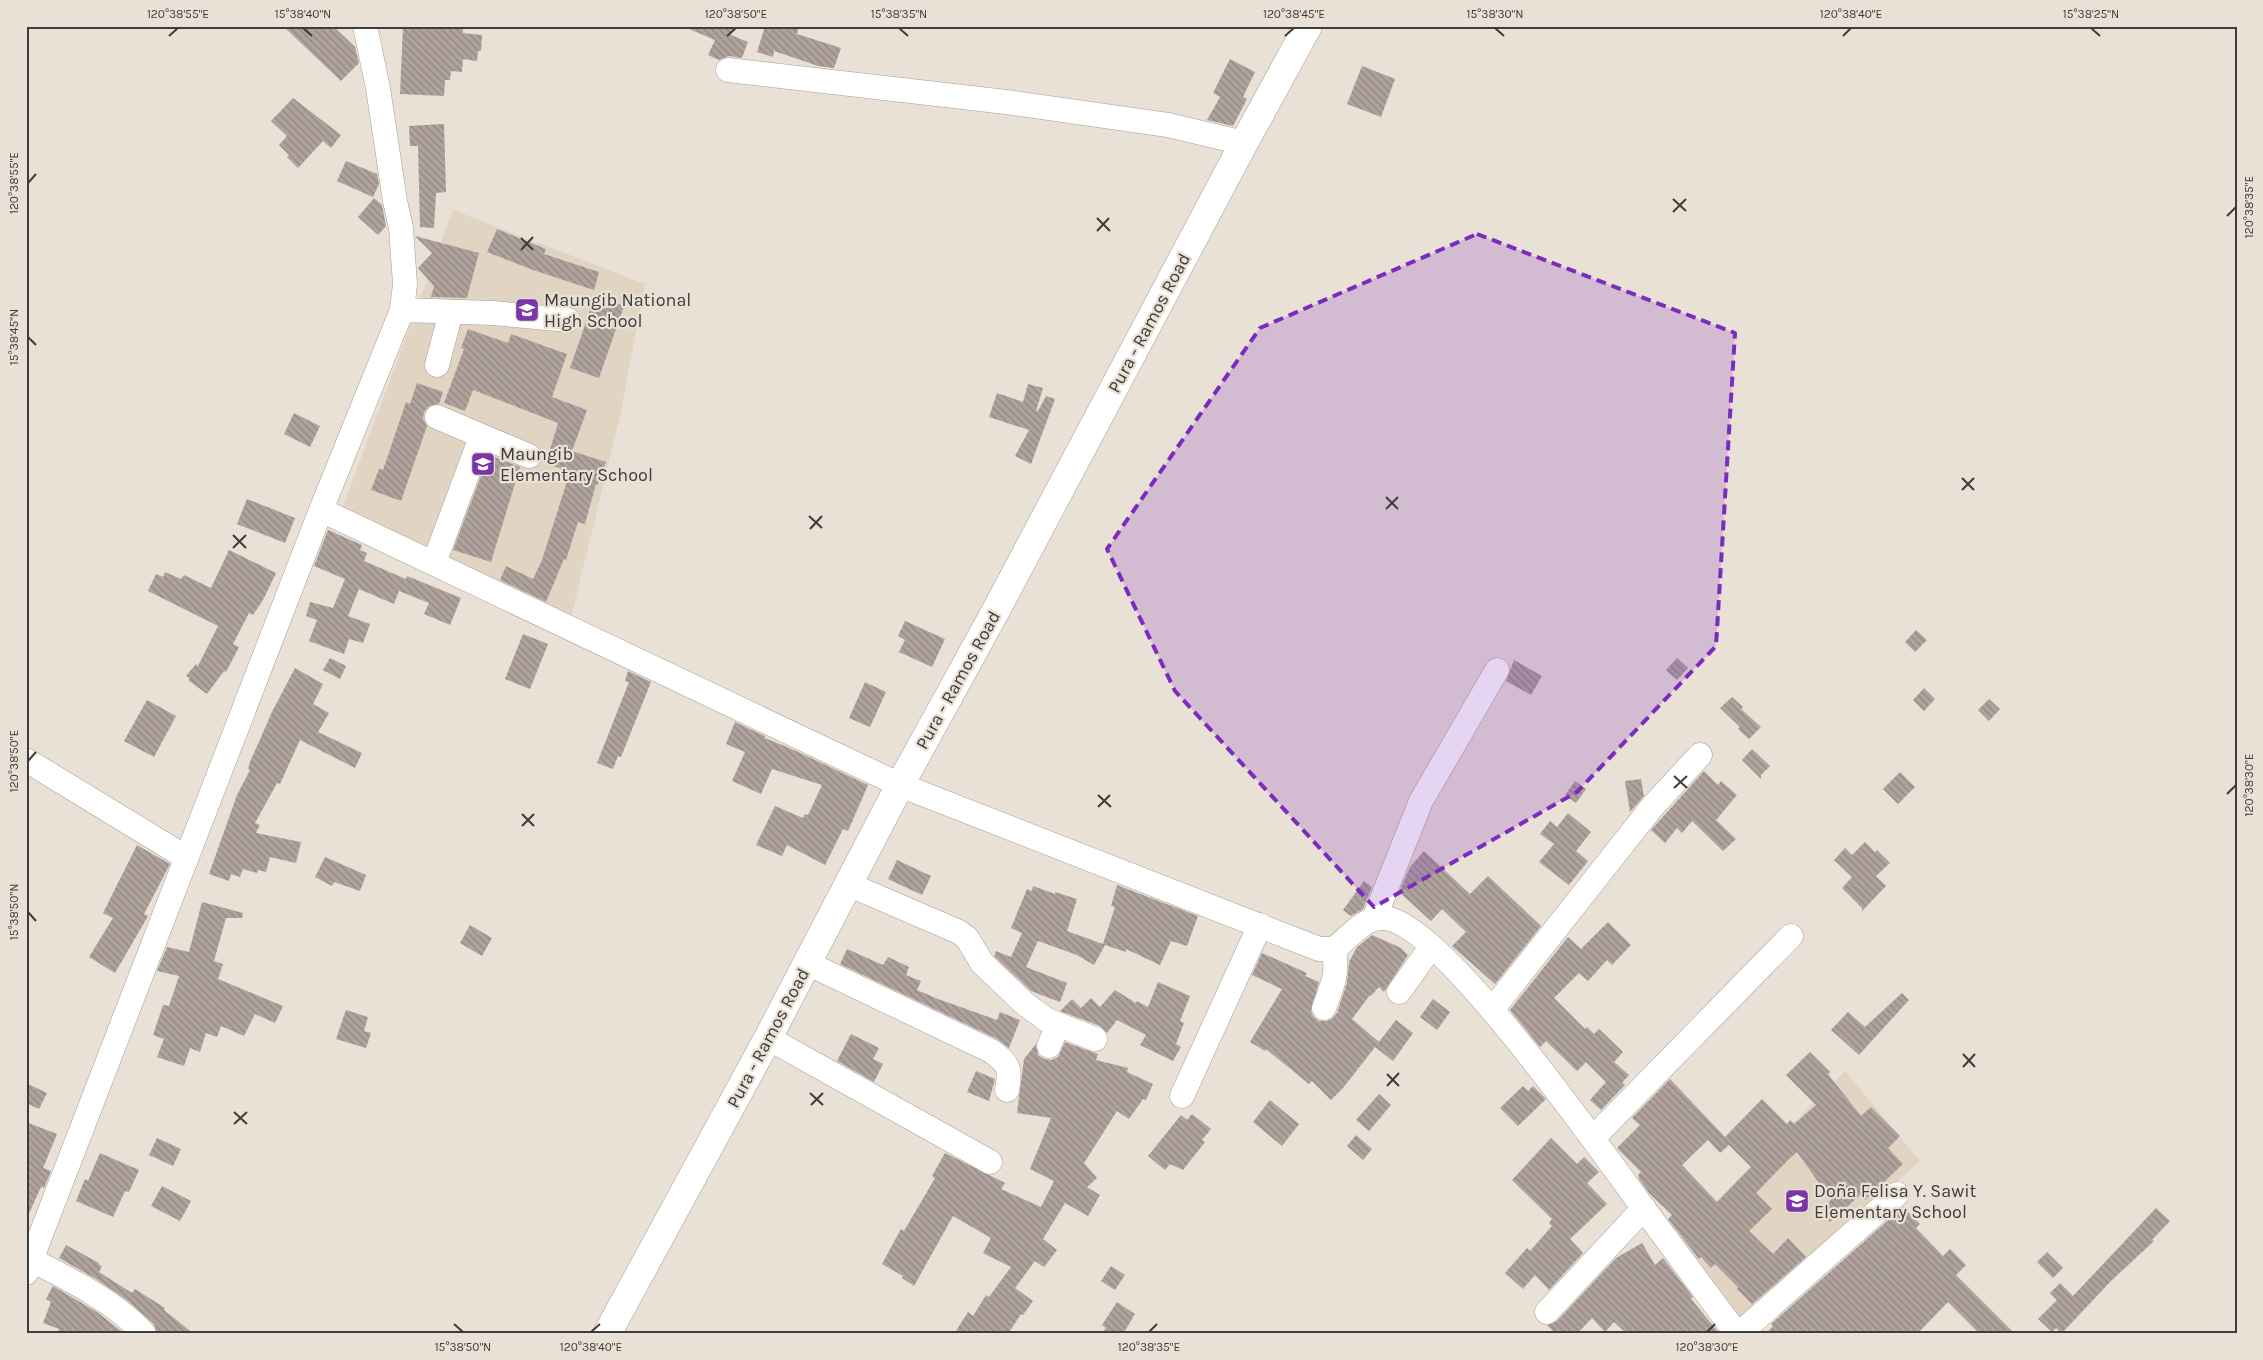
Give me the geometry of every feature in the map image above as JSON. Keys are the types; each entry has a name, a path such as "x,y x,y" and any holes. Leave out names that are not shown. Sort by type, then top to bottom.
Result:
{"main road":[{"name":"Pura - Ramos Road","path":"607,1334 850,885 900,784 994,614 1308,26"}],"street":[{"path":"144,1334 137,1326 90,1292 28,1263 321,510 402,310 405,284 401,228 395,202 378,88 365,26"},
{"path":"728,70 1054,108 1168,125 1244,143"},
{"path":"402,310 568,320"},
{"path":"437,365 451,312"},
{"path":"437,417 529,456"},
{"path":"434,563 481,437"},
{"path":"321,510 900,784 1319,949 1334,949 1354,931 1374,919 1386,918 1402,925 1431,947 1492,1010 1558,1089 1738,1334 1897,1194"},
{"path":"1374,919 1421,801 1497,670"},
{"path":"1492,1010 1652,807 1700,755"},
{"path":"26,760 187,858"},
{"path":"850,885 959,932 967,938 982,963 1024,1004 1047,1020 1095,1038"},
{"path":"1182,1096 1260,925"},
{"path":"1593,1138 1791,936"},
{"path":"1399,992 1431,947"},
{"path":"1324,1008 1336,977 1337,967 1334,949"},
{"path":"807,963 991,1050 1007,1065 1010,1073 1007,1090"},
{"path":"1049,1046 1058,1024"},
{"path":"768,1038 990,1162"},
{"path":"1547,1312 1644,1208"}],"highlighted area":[{"path":"1477,234 1735,333 1716,646 1577,792 1374,907 1175,691 1107,549 1260,328"}],"shaded area":[{"name":"Maungib Elementary School","path":"453,210 645,284 620,416 570,622 341,512"},
{"name":"Doña Felisa Y. Sawit Elementary School","path":"1845,1071 1920,1161 1745,1323 1678,1240"}],"building":[{"path":"283,26 333,26 355,47 359,63 341,81"},
{"path":"403,26 463,26 463,33 482,35 481,51 478,51 477,61 463,59 462,72 451,71 450,80 445,80 444,96 400,94"},
{"path":"682,26 734,26 731,35 748,42 742,58 729,56 719,60 708,55 715,40"},
{"path":"765,26 799,26 797,34 841,48 834,68 818,66 774,51 773,57 757,52"},
{"path":"1230,59 1255,72 1243,97 1247,99 1233,126 1207,120 1220,97 1213,93"},
{"path":"1362,66 1395,79 1381,117 1347,104"},
{"path":"293,98 341,135 331,148 323,141 298,168 279,145 287,136 271,121"},
{"path":"444,124 446,192 436,193 434,228 420,227 418,146 410,146 409,126"},
{"path":"346,161 377,174 379,184 373,197 337,181"},
{"path":"374,198 382,205 386,226 378,235 358,217"},
{"path":"497,229 546,249 544,254 599,272 594,290 533,270 487,252"},
{"path":"415,236 479,253 467,298 431,297 434,286 418,268 432,253"},
{"path":"595,296 624,306 599,378 570,368"},
{"path":"468,329 508,343 511,334 567,354 552,397 587,410 572,451 606,462 598,485 596,484 585,524 578,522 566,560 564,559 546,602 500,580 506,566 533,579 542,560 570,472 546,463 558,423 473,390 465,411 444,403 464,349 461,348"},
{"path":"417,383 443,392 439,404 429,406 424,412 423,419 427,426 401,501 371,490 379,469 383,470 406,402 410,404"},
{"path":"1028,384 1043,388 1036,411 1038,411 1046,396 1055,399 1031,464 1015,456 1029,430 989,417 997,393 1023,402"},
{"path":"294,413 320,426 310,447 284,434"},
{"path":"489,455 520,467 491,562 453,550"},
{"path":"247,499 295,518 285,543 237,524"},
{"path":"328,530 362,545 360,550 367,553 364,561 406,579 407,576 461,598 450,625 424,614 429,603 399,591 394,604 359,589 348,616 370,624 363,643 349,639 344,654 309,641 317,620 306,616 310,602 333,608 345,579 314,566"},
{"path":"229,550 276,573 263,600 253,615 249,613 233,644 239,647 226,672 224,671 207,694 188,680 190,678 186,676 196,664 198,666 218,626 148,591 156,574 163,577 165,572 181,579 184,575 211,588"},
{"path":"905,621 945,639 932,667 899,652 905,640 898,636"},
{"path":"1916,630 1927,640 1915,652 1905,642"},
{"path":"523,634 548,644 530,689 505,679"},
{"path":"330,658 346,666 340,679 323,670"},
{"path":"1677,658 1688,668 1677,680 1666,670"},
{"path":"1514,660 1542,676 1531,695 1506,681"},
{"path":"295,668 323,684 313,704 329,713 318,732 362,753 355,768 300,740 280,784 277,783 255,823 260,825 256,833 301,842 296,863 270,857 266,872 258,870 257,873 243,869 240,877 231,874 229,881 209,874 237,795 250,770 248,769 250,762 272,712"},
{"path":"628,671 651,682 621,757 618,756 613,769 597,763 629,682 625,681"},
{"path":"865,682 886,692 870,727 849,718"},
{"path":"1924,688 1935,699 1924,711 1913,700"},
{"path":"1732,697 1743,707 1741,709 1761,727 1749,739 1738,729 1740,727 1720,708"},
{"path":"1989,699 2000,709 1989,721 1978,710"},
{"path":"147,700 176,716 154,757 124,741"},
{"path":"735,722 765,736 765,738 868,785 848,831 843,829 825,865 787,845 782,856 756,845 775,806 803,818 805,814 808,815 822,785 772,769 761,794 732,781 745,752 726,744"},
{"path":"1752,749 1770,766 1761,775 1761,779 1742,760"},
{"path":"1704,771 1718,785 1721,781 1737,795 1716,820 1736,839 1723,851 1692,821 1682,833 1677,828 1665,843 1651,830"},
{"path":"1900,772 1915,787 1898,804 1883,789"},
{"path":"1641,779 1644,796 1630,812 1625,781"},
{"path":"1575,781 1586,789 1576,803 1565,795"},
{"path":"1568,813 1591,832 1576,851 1588,861 1569,885 1539,862 1554,844 1540,834 1550,821 1557,827"},
{"path":"1865,842 1875,852 1877,850 1890,863 1876,876 1886,886 1862,911 1862,908 1842,888 1852,877 1834,860 1845,848 1852,855"},
{"path":"137,845 170,864 144,914 148,916 115,973 89,957 113,918 103,913"},
{"path":"1424,851 1470,894 1488,876 1541,926 1495,984 1452,946 1466,932 1442,909 1431,921 1399,892 1410,867"},
{"path":"325,857 366,875 360,891 334,882 332,886 315,877"},
{"path":"897,860 931,876 922,895 888,879"},
{"path":"1364,881 1372,887 1363,909 1351,916 1343,910"},
{"path":"1117,885 1198,916 1187,946 1171,941 1160,965 1126,949 1126,952 1105,945 1094,965 1077,955 1038,941 1026,967 1067,983 1060,1002 1031,991 994,956 996,951 1011,957 1022,933 1011,928 1027,889 1032,891 1033,886 1077,899 1067,931 1103,944 1115,907 1111,906"},
{"path":"202,902 243,913 242,918 226,918 214,961 223,964 218,979 283,1006 275,1023 255,1014 244,1036 221,1026 217,1037 206,1033 200,1052 190,1048 184,1066 157,1057 164,1039 153,1035 163,1005 169,1006 179,976 157,971 167,947 189,952"},
{"path":"1608,922 1631,945 1612,965 1607,960 1588,981 1579,973 1554,998 1585,1029 1587,1027 1594,1034 1599,1029 1623,1052 1614,1062 1629,1075 1622,1083 1625,1085 1601,1110 1590,1100 1606,1082 1586,1062 1577,1071 1546,1041 1540,1047 1510,1010 1568,937 1581,949"},
{"path":"470,925 492,938 482,956 460,943"},
{"path":"1372,935 1401,948 1408,955 1384,992 1379,987 1370,995 1352,1019 1379,1042 1343,1088 1331,1100 1312,1081 1309,1084 1266,1049 1265,1051 1250,1042 1282,989 1252,975 1262,953 1307,973 1305,976 1319,982 1311,1011 1313,1016 1319,1021 1327,1021 1337,1013 1347,983 1349,962 1357,947"},
{"path":"847,949 883,965 888,957 909,967 906,975 921,981 917,990 938,999 997,1020 1000,1012 1020,1020 1009,1048 997,1039 840,964"},
{"path":"1158,982 1190,996 1180,1021 1184,1023 1176,1044 1181,1047 1173,1061 1140,1045 1146,1035 1117,1020 1107,1033 1100,1026 1060,1011 1072,999 1081,1008 1091,998 1100,1007 1115,990 1136,1003 1137,1001 1148,1007"},
{"path":"1902,993 1909,1000 1859,1055 1831,1030 1848,1012 1865,1027"},
{"path":"1433,999 1450,1012 1437,1030 1420,1017"},
{"path":"346,1010 368,1017 364,1031 371,1033 366,1048 336,1039"},
{"path":"1396,1020 1413,1033 1393,1061 1375,1047"},
{"path":"851,1034 879,1048 873,1059 883,1064 874,1082 837,1061"},
{"path":"1065,1042 1098,1054 1096,1060 1128,1068 1127,1072 1153,1084 1146,1100 1143,1099 1129,1119 1117,1111 1084,1163 1097,1178 1087,1187 1100,1195 1088,1216 1065,1203 1043,1239 1057,1250 1044,1267 1035,1261 1015,1288 1033,1301 1023,1315 1021,1314 1008,1334 954,1334 968,1312 973,1316 986,1295 989,1297 1011,1267 983,1253 991,1238 953,1216 914,1286 902,1278 903,1276 882,1264 901,1229 904,1231 935,1178 932,1176 945,1153 1005,1183 1001,1189 1041,1207 1054,1181 1030,1169 1051,1118 1017,1113 1024,1059 1036,1044 1038,1055 1044,1059 1051,1060 1058,1057"},
{"path":"1810,1052 1830,1072 1828,1074 1861,1116 1871,1107 1900,1136 1888,1148 1903,1164 1865,1200 1860,1195 1830,1222 1820,1210 1831,1200 1797,1152 1790,1158 1756,1193 1772,1209 1749,1231 1773,1254 1788,1238 1806,1257 1752,1304 1715,1264 1711,1268 1701,1257 1699,1259 1668,1219 1672,1215 1649,1193 1639,1179 1638,1175 1641,1172 1617,1148 1640,1125 1632,1118 1670,1079 1725,1137 1762,1099 1787,1124 1790,1120 1794,1124 1816,1105 1786,1075","holes":["1708,1140 1720,1153 1729,1145 1751,1167 1717,1202 1682,1165"]},
{"path":"976,1071 995,1079 989,1101 967,1092"},
{"path":"26,1083 47,1093 39,1109 26,1103"},
{"path":"1523,1086 1528,1091 1533,1086 1546,1099 1518,1126 1500,1108"},
{"path":"1379,1094 1391,1105 1369,1131 1356,1120"},
{"path":"1270,1100 1299,1124 1282,1146 1253,1122"},
{"path":"1192,1114 1211,1129 1202,1140 1205,1142 1183,1170 1170,1164 1165,1170 1148,1156 1181,1115 1187,1120"},
{"path":"26,1122 57,1134 43,1168 51,1171 44,1188 41,1187 26,1220"},
{"path":"1356,1135 1372,1149 1363,1160 1347,1146"},
{"path":"157,1138 181,1149 173,1166 149,1155"},
{"path":"1551,1138 1577,1164 1584,1157 1599,1172 1587,1183 1607,1204 1570,1239 1583,1253 1549,1290 1535,1275 1523,1289 1505,1273 1527,1248 1530,1251 1552,1226 1549,1223 1552,1219 1512,1180"},
{"path":"100,1153 139,1170 129,1192 125,1191 113,1217 76,1201 85,1179 88,1181"},
{"path":"162,1186 191,1201 180,1221 151,1206"},
{"path":"1903,1207 1920,1224 1916,1228 1943,1256 1950,1249 1966,1265 1956,1275 2015,1334 1980,1334 1948,1302 1917,1334 1766,1334 1773,1326 1771,1324"},
{"path":"2156,1208 2170,1221 2152,1240 2154,1241 2111,1281 2062,1333 2056,1328 2052,1332 2038,1319 2057,1300 2050,1293 2060,1283 2073,1296"},
{"path":"1642,1243 1655,1265 1663,1258 1693,1297 1691,1299 1720,1334 1627,1334 1614,1322 1605,1332 1592,1318 1577,1334 1556,1334 1547,1325 1557,1321 1616,1258"},
{"path":"66,1245 99,1263 102,1266 99,1272 132,1293 135,1289 165,1308 164,1310 194,1334 157,1334 154,1324 127,1300 96,1279 59,1258"},
{"path":"2047,1252 2063,1268 2053,1278 2037,1262"},
{"path":"1111,1266 1125,1275 1115,1290 1101,1281"},
{"path":"53,1286 97,1312 125,1334 57,1334 59,1329 43,1323 51,1302 46,1299"},
{"path":"1117,1302 1135,1314 1123,1334 1102,1334 1106,1328 1102,1325"}],"place":[{"name":"Maungib National High School","path":"527,310"},
{"name":"Maungib Elementary School","path":"483,464"},
{"name":"Doña Felisa Y. Sawit Elementary School","path":"1797,1201"}]}
